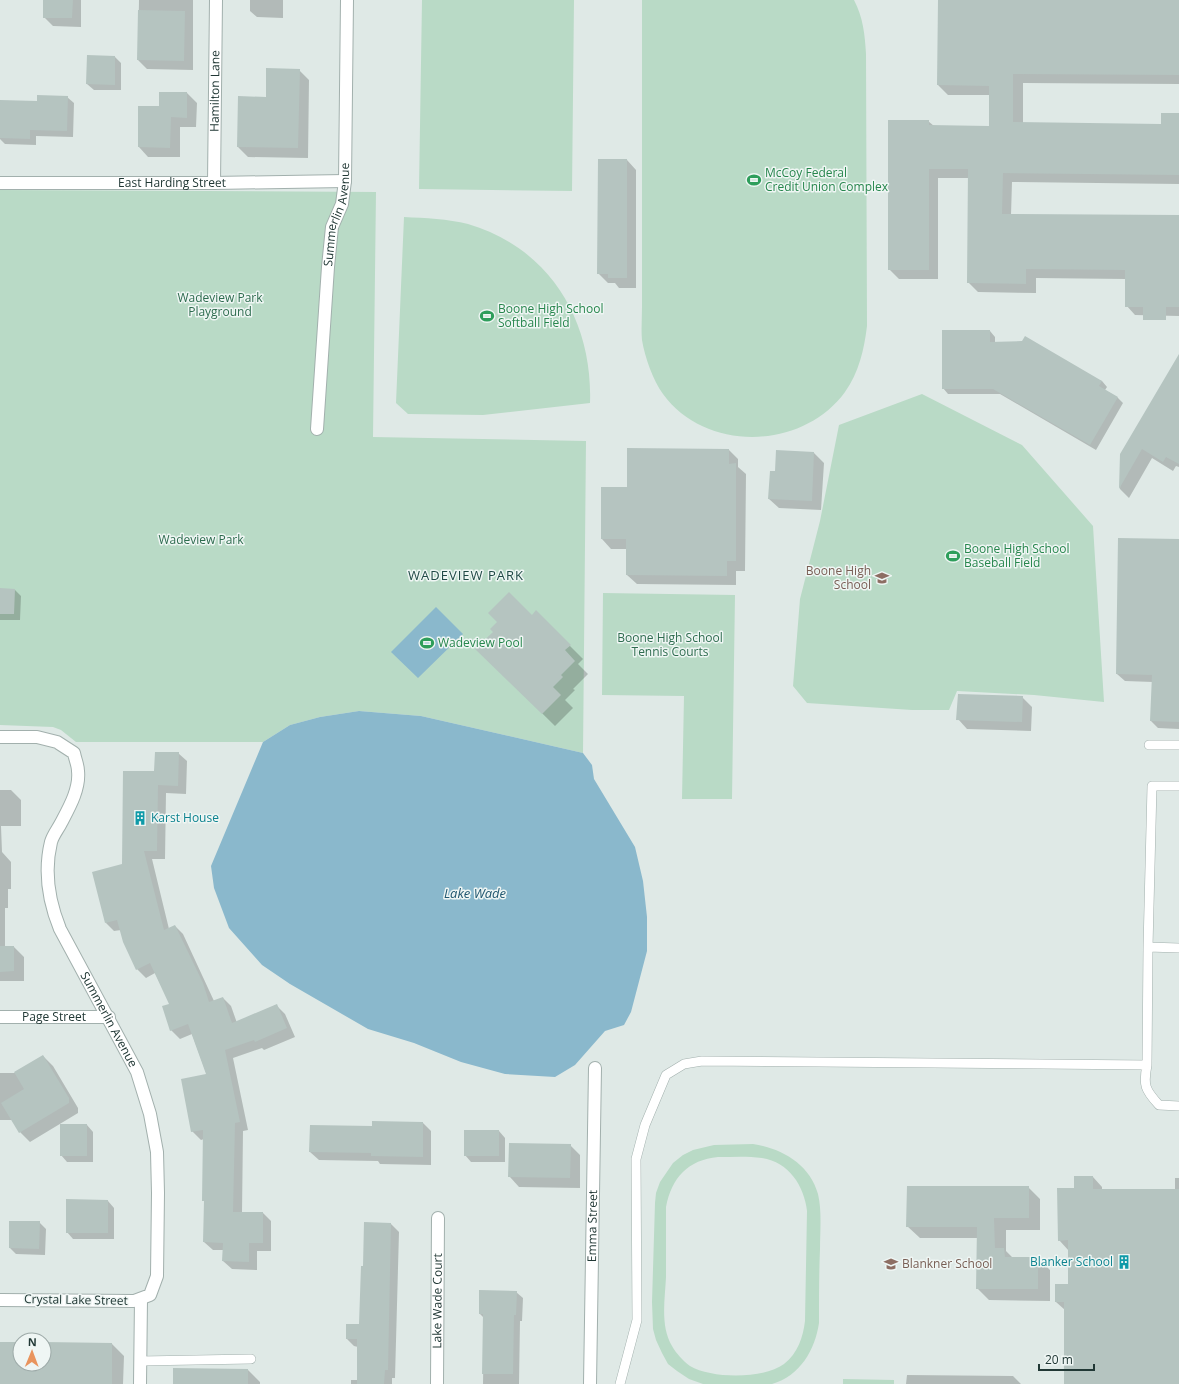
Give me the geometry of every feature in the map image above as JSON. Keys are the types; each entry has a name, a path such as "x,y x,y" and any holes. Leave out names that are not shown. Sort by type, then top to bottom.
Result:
{"street":[{"name":"Hamilton Lane","path":"214,183 216,0"},
{"name":"Summerlin Avenue","path":"317,429 332,227 342,204 345,181 347,0"},
{"name":"East Harding Street","path":"0,183 214,183 345,181"},
{"name":"Summerlin Avenue","path":"0,737 37,737 57,742 74,753 78,771 78,785 70,806 52,840 48,862 48,883 52,910 60,929 109,1017 137,1072 150,1114 157,1152 157,1276 146,1297"},
{"name":"Page Street","path":"0,1017 109,1017"},
{"name":"Emma Street","path":"590,1384 595,1068"},
{"name":"Lake Wade Court","path":"437,1384 438,1218"},
{"name":"Crystal Lake Street","path":"0,1300 134,1301 146,1297"},
{"path":"140,1384 146,1297"}],"lane":[{"path":"1149,745 1179,745"},
{"path":"1179,786 1152,786 1147,1065 1145,1076 1145,1086 1149,1095 1159,1105 1179,1106"},
{"path":"1148,947 1179,948"},
{"path":"620,1384 637,1320 636,1159 645,1125 666,1075 684,1064 702,1061 1147,1065"},
{"path":"141,1361 251,1359"}],"green space":[{"path":"422,0 574,0 572,191 419,189"},
{"name":"McCoy Federal Credit Union Complex","path":"642,0 854,0 860,13 866,54 867,326 864,344 854,377 845,392 827,411 805,425 780,434 754,437 728,435 704,427 681,413 663,394 647,361 642,340"},
{"name":"Wadeview Park","path":"0,190 376,192 373,437 586,441 583,753 421,716 359,711 320,717 290,725 263,742 76,742 61,730 53,727 0,725"},
{"name":"Boone High School Softball Field","path":"404,217 460,222 497,235 522,251 543,270 561,292 574,317 584,344 589,373 590,403 483,415 408,414 396,403"},
{"name":"Boone High School Baseball Field","path":"922,394 1022,445 1093,526 1104,702 1034,695 957,691 949,710 912,710 807,703 793,686 800,599 820,521 839,425"},
{"name":"Boone High School Tennis Courts","path":"603,593 735,595 732,799 682,799 684,696 602,695"},
{"path":"753,1144 774,1149 793,1159 801,1166 814,1183 818,1194 820,1221 819,1323 817,1333 810,1352 798,1368 791,1375 772,1384 703,1384 689,1379 668,1364 656,1340 653,1329 652,1302 656,1193 660,1182 673,1163 683,1155 693,1150 714,1145","holes":["718,1157 762,1158 772,1160 780,1164 799,1184 807,1211 805,1321 801,1339 793,1355 784,1364 775,1369 751,1375 724,1375 711,1373 690,1366 680,1357 672,1346 666,1330 664,1312 666,1277 666,1207 669,1196 677,1179 690,1166 707,1159"]},
{"path":"843,1379 894,1380 894,1384 843,1384"}],"water":[{"name":"Wadeview Pool","path":"436,607 463,634 418,678 391,652"},
{"name":"Lake Wade","path":"359,711 421,716 583,753 592,765 594,779 635,847 643,881 647,917 647,951 631,1012 624,1025 605,1031 575,1065 555,1077 505,1074 461,1062 414,1043 368,1029 290,984 262,965 229,928 214,888 211,866 263,742 290,725 320,717"}],"building":[{"path":"43,0 73,0 72,18 43,18"},
{"path":"938,0 1179,0 1179,75 1013,74 1013,122 1161,124 1161,113 1179,113 1179,175 1003,173 1002,214 1179,215 1179,307 1166,307 1166,320 1143,320 1143,307 1125,307 1125,270 1026,269 1026,284 967,283 968,169 929,169 929,270 888,270 888,120 929,120 929,125 989,126 989,86 937,85"},
{"path":"138,10 185,11 184,61 137,60"},
{"path":"87,55 115,56 115,85 86,84"},
{"path":"266,68 300,69 298,148 237,147 238,96 266,97"},
{"path":"159,92 187,92 187,118 171,117 170,148 138,147 138,106 159,106"},
{"path":"37,95 68,96 67,131 30,130 30,139 0,138 0,100 37,101"},
{"path":"598,159 627,159 627,278 608,278 608,274 597,274"},
{"path":"942,330 990,330 990,342 1022,341 1025,336 1102,381 1099,386 1118,397 1090,445 993,389 942,389"},
{"path":"1179,354 1179,464 1166,457 1163,462 1142,449 1119,489 1120,454"},
{"path":"627,448 729,449 729,464 736,463 736,561 727,561 727,576 626,575 626,539 601,539 601,487 627,487"},
{"path":"776,450 814,452 812,501 768,499 770,471 775,471"},
{"path":"1118,538 1179,539 1179,722 1150,721 1152,675 1116,674"},
{"path":"0,588 15,589 14,614 0,614"},
{"path":"509,592 532,615 536,610 571,645 565,650 575,661 561,675 563,677 553,687 561,695 542,714 475,649 493,632 490,629 497,622 488,613"},
{"path":"958,694 1023,696 1022,722 956,720"},
{"path":"155,752 179,752 178,786 158,785 157,851 144,851 164,930 175,925 203,983 209,1002 223,997 232,1023 277,1004 287,1028 255,1042 254,1040 225,1050 240,1122 235,1123 233,1212 263,1212 263,1243 249,1243 249,1262 222,1261 223,1243 203,1242 203,1130 191,1132 181,1079 206,1074 188,1024 170,1031 162,1006 169,1004 150,963 136,970 123,942 117,920 105,923 92,872 122,864 123,771 154,771"},
{"path":"0,946 14,946 14,971 0,972"},
{"path":"43,1055 69,1098 69,1103 19,1133 1,1103 24,1089 14,1072"},
{"path":"372,1121 423,1122 423,1157 371,1156 371,1153 309,1152 310,1125 372,1126"},
{"path":"60,1124 87,1124 87,1156 60,1156"},
{"path":"464,1130 499,1130 499,1156 464,1156"},
{"path":"509,1143 571,1144 570,1178 508,1177"},
{"name":"Blanker School","path":"1074,1176 1093,1176 1093,1189 1179,1189 1179,1384 1064,1384 1064,1302 1055,1302 1055,1284 1068,1284 1068,1240 1058,1241 1057,1188 1074,1188"},
{"path":"907,1186 1029,1186 1029,1218 994,1218 995,1248 1004,1248 1005,1257 1038,1257 1038,1289 976,1289 977,1227 906,1227"},
{"path":"66,1199 108,1200 108,1233 66,1233"},
{"path":"9,1221 40,1221 39,1249 9,1248"},
{"path":"364,1222 391,1223 388,1370 385,1370 384,1384 357,1384 357,1339 346,1339 346,1324 359,1324"},
{"path":"479,1290 517,1291 516,1315 514,1315 513,1374 482,1374 483,1314 479,1314"},
{"path":"0,1342 12,1342 12,1372 52,1372 52,1342 112,1343 112,1384 0,1384"},
{"path":"173,1368 248,1369 248,1384 173,1384"}],"place":[{"name":"McCoy Federal Credit Union Complex","path":"754,180"},
{"name":"Boone High School Softball Field","path":"487,316"},
{"name":"Boone High School Baseball Field","path":"953,556"},
{"name":"Boone High School","path":"882,578"},
{"name":"Wadeview Pool","path":"427,643"},
{"name":"Karst House","path":"140,818"},
{"name":"Blanker School","path":"1124,1262"},
{"name":"Blankner School","path":"891,1264"}],"district":[{"name":"WADEVIEW PARK","path":"466,575"}],"park label":[{"name":"Wadeview Park Playground","path":"220,305"}]}
